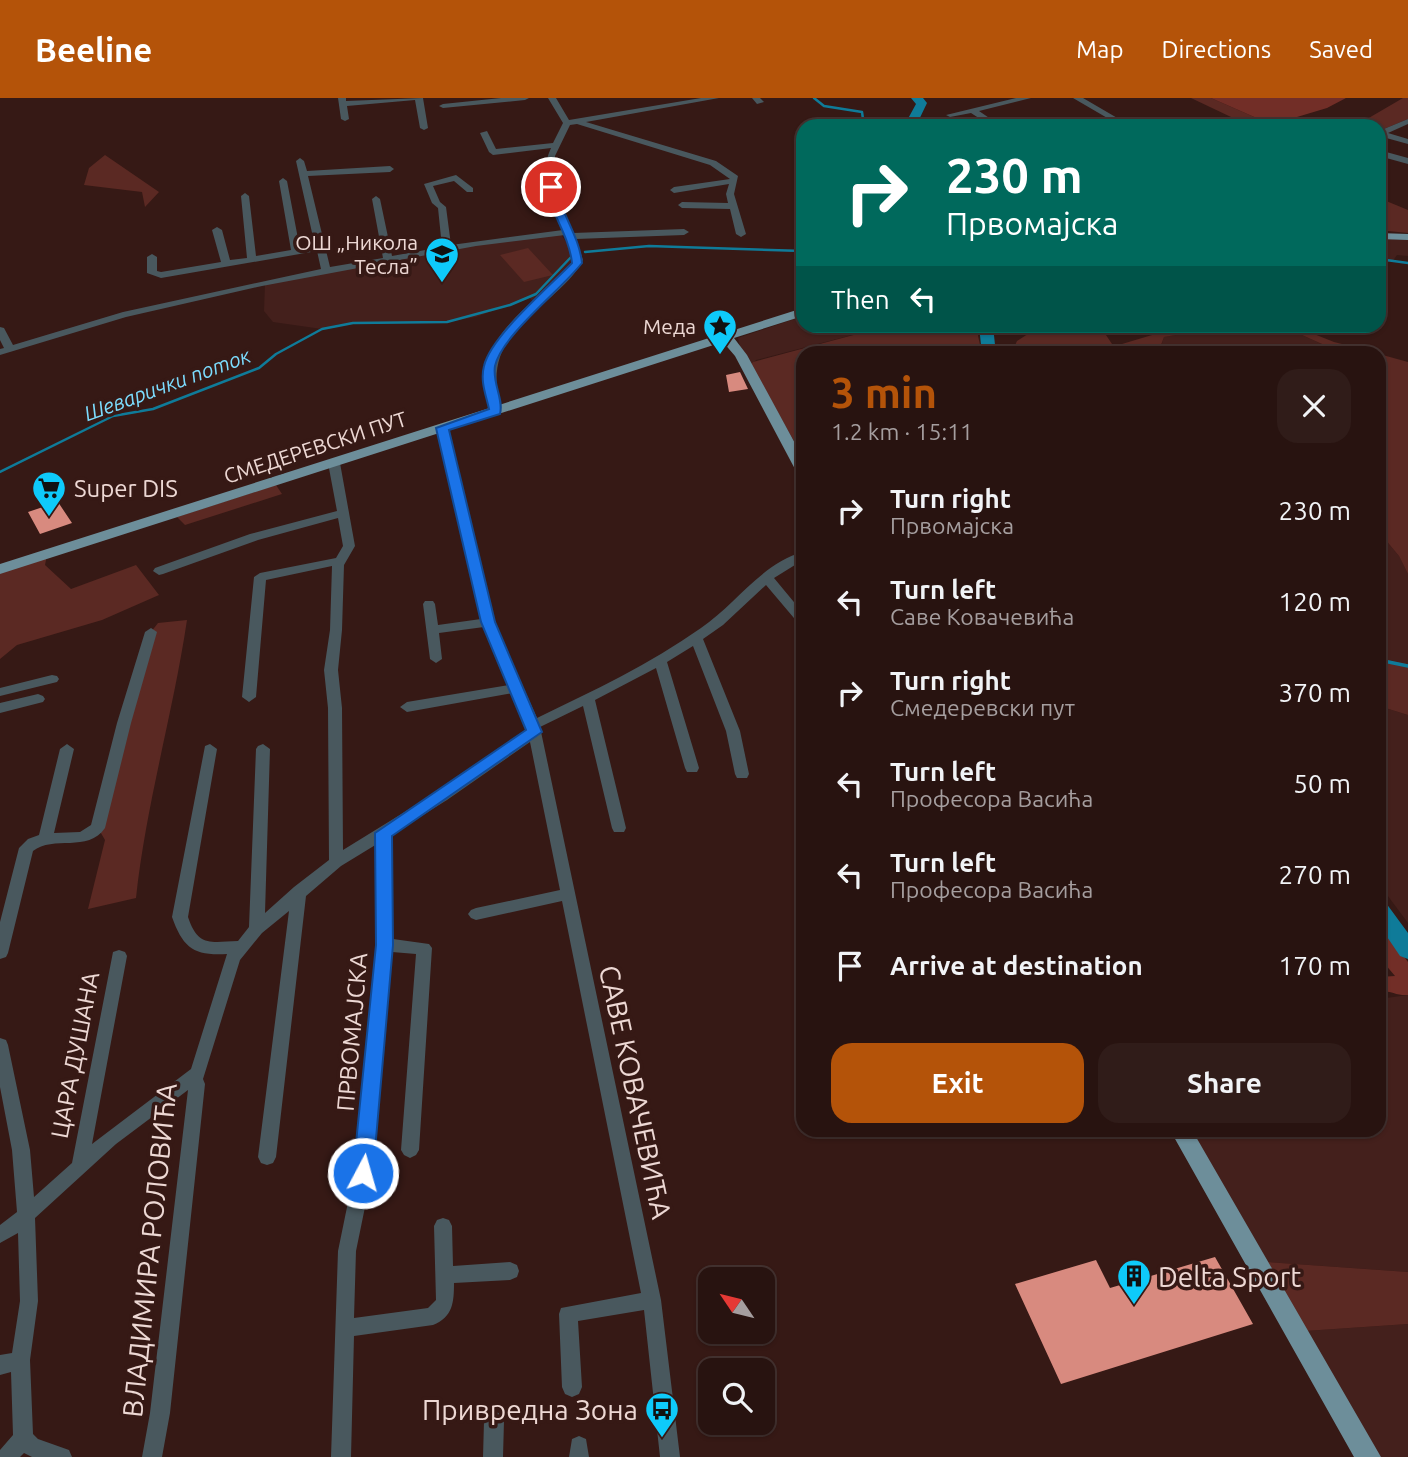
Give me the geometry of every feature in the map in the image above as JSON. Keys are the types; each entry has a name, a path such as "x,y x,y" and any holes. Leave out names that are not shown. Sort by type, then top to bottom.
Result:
{"main road":[{"path":"1386,236 1408,237"},
{"path":"796,314 742,330 728,342 743,362 796,458"},
{"name":"СМЕДЕРЕВСКИ ПУТ","path":"0,569 693,346 717,346 728,342"},
{"path":"1184,1137 1368,1457"}],"street":[{"path":"345,119 342,101 418,98 424,128"},
{"path":"443,106 525,98"},
{"path":"552,98 572,122 713,163 734,174 729,191 741,234"},
{"path":"496,411 488,382 492,356 505,336 575,268 578,257 551,192 551,156 572,122 715,98"},
{"path":"950,115 1027,98"},
{"path":"1077,98 1114,119"},
{"path":"972,110 987,119"},
{"path":"1386,131 1406,123"},
{"path":"484,132 493,152 557,145"},
{"path":"1386,136 1408,142"},
{"path":"1386,155 1408,161"},
{"path":"300,161 326,271"},
{"path":"304,174 390,169"},
{"path":"447,249 442,207 436,204 428,184 456,178 470,190"},
{"path":"283,181 296,251"},
{"path":"674,190 734,181"},
{"path":"246,196 252,258"},
{"path":"376,199 389,262"},
{"path":"682,205 732,206"},
{"path":"217,230 226,263"},
{"path":"0,330 5,350 134,312 326,271 389,262 447,249 570,234 684,232"},
{"path":"152,257 152,273 156,275 320,248"},
{"name":"САВЕ КОВАЧЕВИЋА","path":"442,428 488,622 533,728 652,1300 670,1457"},
{"path":"334,463 349,546 339,561 331,679 335,708 336,863"},
{"path":"159,570 301,523 344,513"},
{"path":"384,833 533,728 660,661 696,638 796,560"},
{"path":"249,697 260,577 339,561"},
{"path":"768,579 796,613"},
{"path":"429,604 436,659"},
{"path":"433,630 488,622"},
{"path":"0,953 26,848 33,842 86,836 97,828 151,632"},
{"path":"696,638 733,731 742,774"},
{"path":"660,661 692,768"},
{"path":"0,692 52,679"},
{"path":"407,707 518,688"},
{"path":"588,698 619,828"},
{"path":"0,708 38,699"},
{"path":"45,840 67,749"},
{"path":"210,749 180,917 187,938 202,948 239,947"},
{"path":"257,929 262,749"},
{"name":"ВЛАДИМИРА РОЛОВИЋА","path":"152,1457 160,1413 197,1084 194,1077 200,1068 228,972 239,947 299,891 336,863 384,833"},
{"name":"ПРВОМАЈСКА","path":"341,1457 347,1251 363,1173 385,945 384,833"},
{"path":"267,1157 299,891"},
{"path":"476,914 566,894"},
{"path":"385,945 424,948 410,1150"},
{"name":"ЦАРА ДУШАНА","path":"80,1164 119,956"},
{"path":"0,1045 20,1150 26,1215 29,1301 20,1360 23,1438 7,1457"},
{"path":"0,1235 142,1113 194,1077"},
{"path":"346,1328 433,1316 445,1304 443,1226"},
{"path":"445,1275 510,1271"},
{"path":"572,1387 568,1314 652,1300"},
{"path":"0,1365 20,1360"},
{"path":"493,1457 494,1421"},
{"path":"23,1438 32,1447 62,1457"}],"shaded area":[{"path":"1191,98 1211,98 1259,119 1235,119"},
{"path":"1211,98 1346,98 1327,108 1290,119 1259,119"},
{"path":"1403,98 1408,98 1408,119 1386,128 1386,119 1367,119"},
{"path":"105,155 159,192 145,207 142,192 84,185 89,168"},
{"path":"1386,201 1408,210 1408,233 1388,231"},
{"name":"ОШ „Никола Тесла”","path":"560,233 573,252 569,267 534,303 529,297 476,317 447,322 340,324 322,329 273,322 264,311 265,283 510,238"},
{"path":"1386,238 1408,240 1408,256 1397,255 1392,262 1386,262"},
{"path":"528,248 553,275 524,282 500,255"},
{"path":"796,318 796,333 860,333 810,346 796,346 796,350 756,360 751,365 740,347 738,338"},
{"path":"861,333 978,333 980,346 813,346"},
{"path":"1029,333 1105,333 1112,344 1122,344 1152,335 1151,333 1187,333 1164,337 1162,346 1015,346 1017,341"},
{"path":"1187,333 1298,333 1326,346 1161,346 1164,337"},
{"path":"1298,333 1312,333 1350,346 1326,346"},
{"path":"796,350 796,445 751,365 753,362"},
{"path":"1386,356 1408,362 1408,574 1399,556 1386,540"},
{"path":"276,485 282,494 185,525 177,517"},
{"path":"1386,540 1399,556 1408,574 1408,664 1386,660"},
{"path":"47,555 45,565 71,589 136,565 159,595 102,620 17,645 0,659 0,569"},
{"path":"187,620 146,828 136,898 88,909 105,840 98,828 151,632 158,623"},
{"path":"1386,660 1408,664 1408,715 1386,708"},
{"path":"1386,708 1408,715 1408,923 1386,893"},
{"path":"1386,932 1408,962 1408,995 1386,991 1386,977 1395,976 1386,965"},
{"path":"1408,995 1408,1272 1267,1262 1194,1137 1386,1137 1386,998"},
{"path":"1267,1262 1408,1272 1408,1324 1305,1331"},
{"path":"1408,1324 1408,1457 1380,1457 1305,1331"}],"building":[{"path":"740,372 748,389 729,392 726,375"},
{"name":"Super DIS","path":"58,502 72,523 40,534 28,512"},
{"name":"Delta Sport","path":"1215,1257 1253,1324 1061,1384 1015,1284 1096,1260 1110,1288"}],"waterway":[{"path":"814,98 824,106 862,112 863,119"},
{"path":"914,119 922,103 916,98"},
{"name":"Шеварички поток","path":"585,252 649,246 796,251"},
{"name":"Шеварички поток","path":"0,472 113,416 153,409 259,368 276,354 322,329 353,323 447,322 510,305 536,294 573,255"},
{"path":"1386,260 1408,263"},
{"path":"987,333 988,346"},
{"path":"1386,661 1408,666"},
{"path":"1386,919 1408,950"}],"place":[{"name":"ОШ „Никола Тесла”","path":"442,284"},
{"name":"Меда","path":"720,356"},
{"name":"Super DIS","path":"49,518"},
{"name":"Delta Sport","path":"1134,1306"},
{"name":"Привредна Зона","path":"662,1439"}],"route":[{"path":"363,1173 385,945 384,833 534,732 515,681 488,622 442,428 496,411 488,382 492,356 505,336 575,268 578,257 575,245 555,206 551,187"}]}
